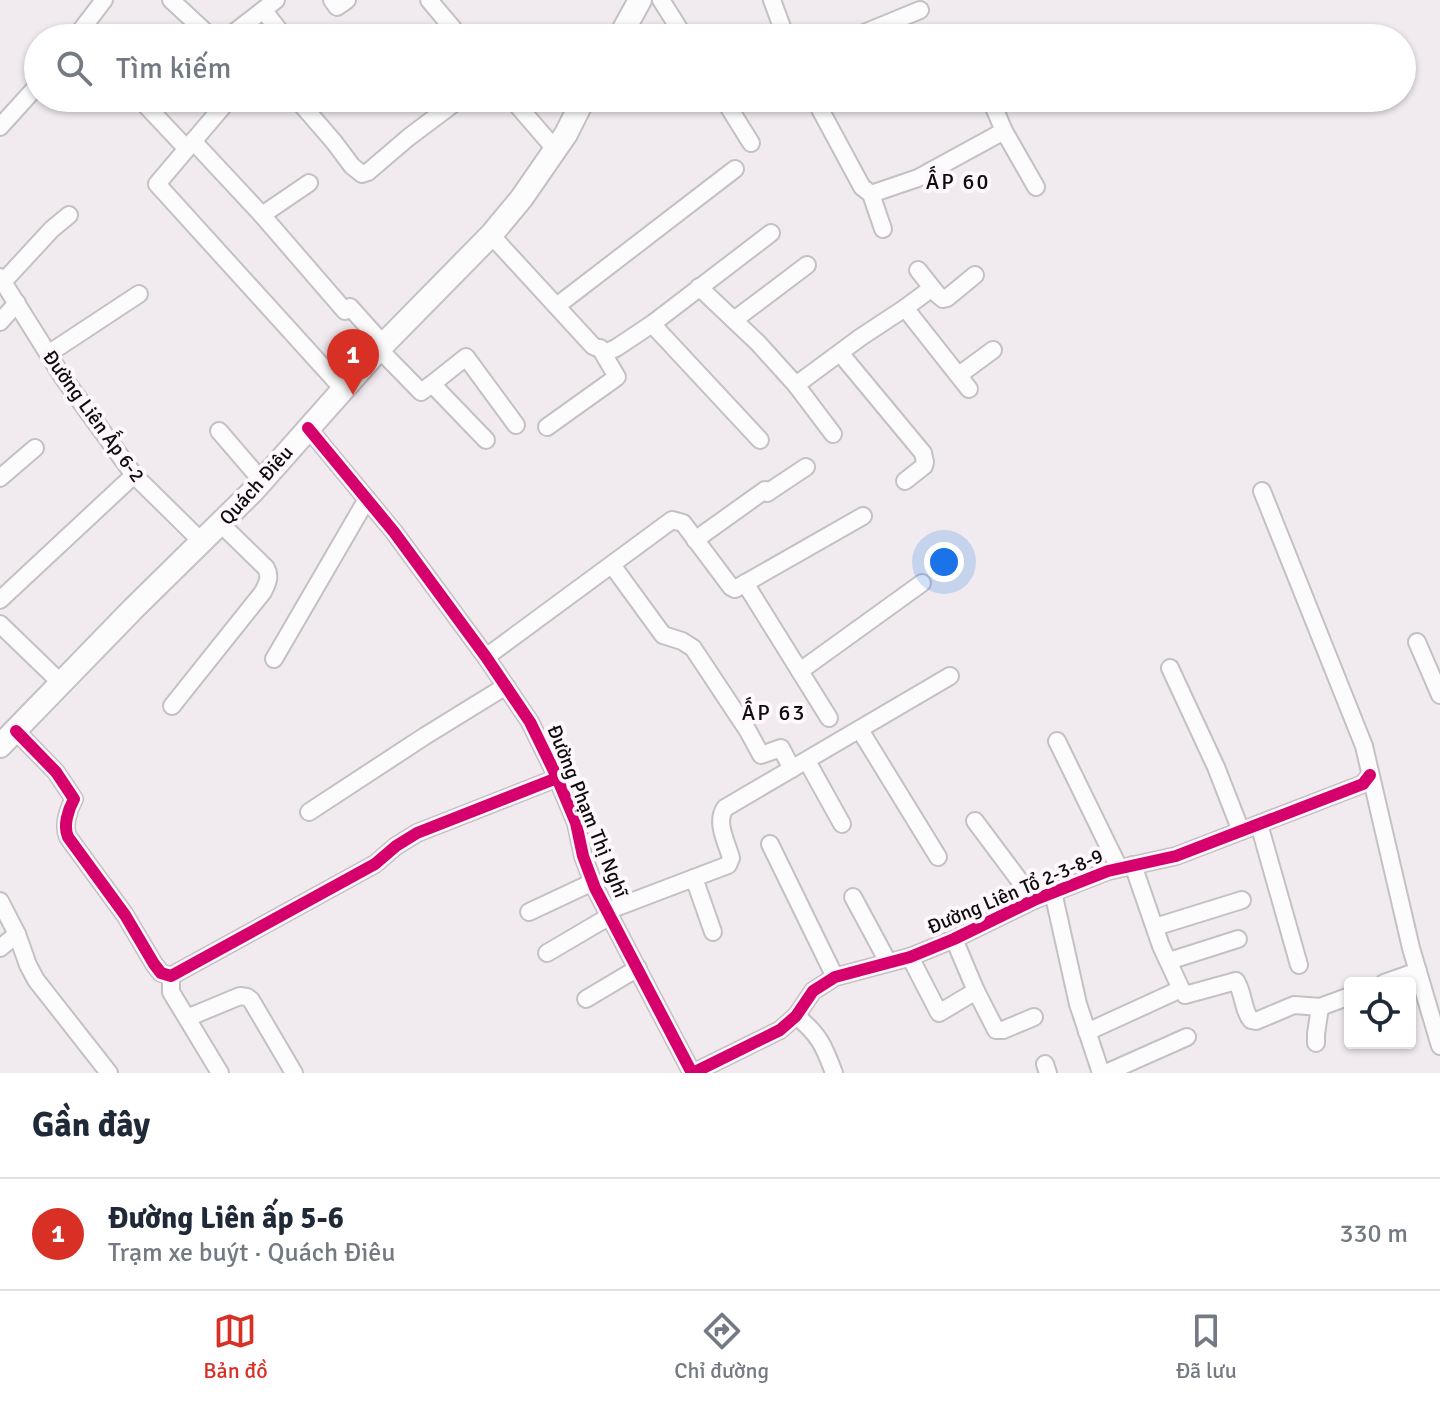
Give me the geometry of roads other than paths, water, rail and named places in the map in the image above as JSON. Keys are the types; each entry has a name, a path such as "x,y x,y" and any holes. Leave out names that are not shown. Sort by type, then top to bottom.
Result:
{"main road":[{"path":"627,24 640,0"},
{"name":"Quách Điêu","path":"4,741 134,608 203,543 382,347 491,235 521,199 566,134 577,112"}],"street":[{"path":"87,24 104,0"},
{"path":"171,0 197,24"},
{"path":"332,0 337,7 347,0"},
{"path":"429,0 449,24"},
{"path":"661,0 676,24"},
{"path":"772,0 781,24"},
{"path":"245,24 270,5 279,24"},
{"path":"886,24 920,10"},
{"path":"0,127 24,100"},
{"path":"154,112 262,215 345,311 350,307 421,392 466,357 516,425"},
{"path":"219,112 157,184 343,389"},
{"path":"310,112 352,166 362,174 442,112"},
{"path":"523,112 555,149"},
{"path":"732,112 751,143"},
{"path":"822,112 862,187 871,194 883,229"},
{"path":"996,112 1036,187"},
{"path":"871,194 918,178 1004,131"},
{"path":"558,305 735,169"},
{"path":"262,215 309,183"},
{"path":"2,280 69,215"},
{"path":"491,235 593,346 607,352 652,324 771,233"},
{"path":"734,320 807,265"},
{"path":"918,270 940,297 946,298 975,275"},
{"name":"Đường Liên Ấp 6-2","path":"2,280 62,376 134,475 203,543"},
{"path":"699,287 758,343 796,385 833,434"},
{"path":"796,385 932,288"},
{"path":"48,354 139,294"},
{"path":"0,322 17,303"},
{"path":"905,308 969,389"},
{"path":"652,324 760,440"},
{"path":"547,427 617,377 600,348"},
{"path":"959,375 993,350"},
{"path":"840,353 923,453 924,466 905,481"},
{"path":"432,384 486,440"},
{"name":"Đường Phạm Thị Nghĩ","path":"308,428 394,532 530,722 576,823 583,856 593,882 692,1073"},
{"path":"219,431 262,481"},
{"path":"0,478 35,448"},
{"path":"695,540 765,490 767,493 806,467"},
{"path":"0,600 134,475"},
{"path":"1262,491 1364,746 1418,971 1437,1027 1440,1046"},
{"path":"274,659 367,499"},
{"path":"486,657 672,520 683,523 732,588 737,589 863,516"},
{"path":"172,706 263,592 268,580 266,568 221,524"},
{"path":"612,565 663,635 693,648 761,755 781,748 800,765 842,824"},
{"path":"745,583 829,718"},
{"path":"800,671 922,583"},
{"path":"0,624 61,683"},
{"path":"1417,642 1440,695"},
{"path":"1170,668 1216,767 1241,831"},
{"path":"547,953 609,913 728,865 731,858 720,815 725,808 950,676"},
{"path":"309,812 506,686"},
{"path":"860,730 938,857"},
{"path":"4,741 56,772 74,799 65,830 68,837 125,915 154,964 161,973 171,976 375,864 417,833 557,778"},
{"path":"1057,741 1126,867 1181,989 1188,995 1236,981 1249,1018 1256,1021 1298,1004 1320,1007 1344,998"},
{"name":"Đường Liên Tổ 2-3-8-9","path":"692,1073 772,1035 796,1016 813,991 835,977 910,957 1053,892 1108,871 1176,856 1363,784 1370,775"},
{"path":"975,821 1034,900"},
{"path":"1259,824 1299,965"},
{"path":"770,844 835,977"},
{"path":"694,878 713,932"},
{"path":"529,912 593,882"},
{"path":"1053,892 1078,1004 1104,1073 1187,1037"},
{"path":"853,897 888,962"},
{"path":"1155,927 1242,900"},
{"path":"0,901 36,980 109,1073"},
{"path":"0,948 17,934"},
{"path":"954,939 996,1030 1034,1017"},
{"path":"1169,961 1238,939"},
{"path":"910,957 939,1013 976,991"},
{"path":"586,999 638,968"},
{"path":"1401,977 1418,971"},
{"path":"171,976 171,992 220,1073"},
{"path":"1087,1032 1181,989"},
{"path":"187,1018 240,996 247,997 294,1073"},
{"path":"1316,1043 1320,1007"},
{"path":"796,1016 812,1028 834,1073"}],"place":[{"name":"Đường Liên ấp 5-6","path":"353,395"}],"district":[{"name":"ẤP 60","path":"958,181"},
{"name":"ẤP 63","path":"774,712"}]}
